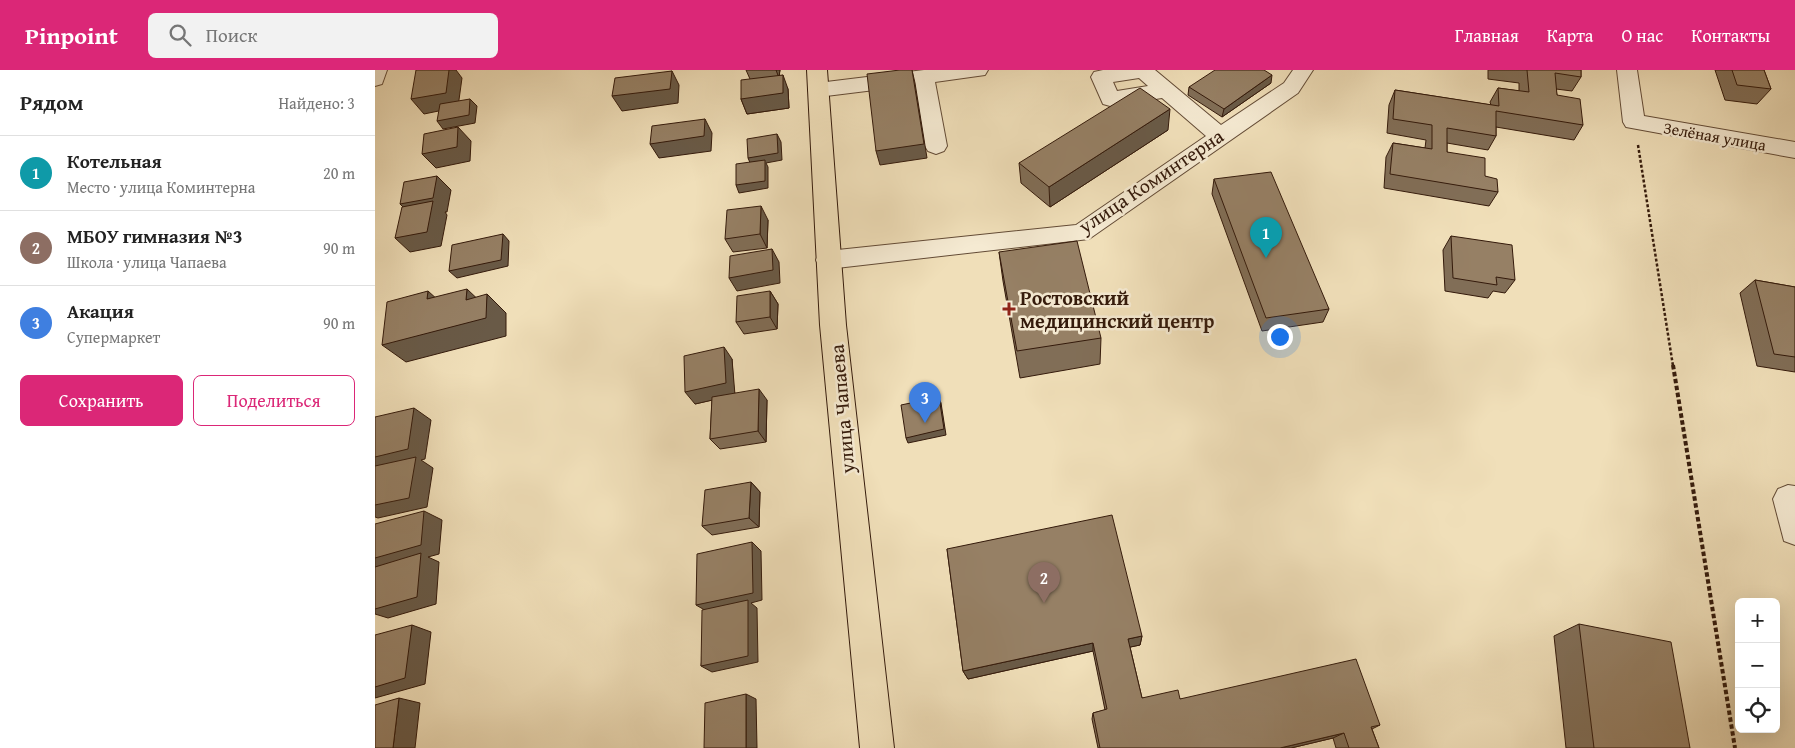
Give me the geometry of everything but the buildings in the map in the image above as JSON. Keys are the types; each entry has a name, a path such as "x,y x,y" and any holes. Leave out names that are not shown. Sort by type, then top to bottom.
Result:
{"main road":[{"name":"улица Чапаева","path":"818,80 828,260 852,526 877,748"}],"street":[{"path":"375,79 377,70"},
{"path":"818,80 925,77 978,70"},
{"name":"улица Коминтерна","path":"828,260 1081,233 1291,88 1303,70"},
{"path":"1627,70 1634,122"},
{"path":"925,77 936,146"},
{"path":"1164,91 1220,136"},
{"name":"Зелёная улица","path":"1634,122 1795,150"},
{"path":"1791,500 1795,531"}],"path":[{"path":"1634,122 1659,262 1689,477 1735,748"}],"place":[{"name":"Котельная","path":"1266,258"},
{"name":"Ростовский медицинский центр","path":"1009,309"},
{"name":"Акация","path":"925,423"},
{"name":"МБОУ гимназия №3","path":"1044,603"}]}
